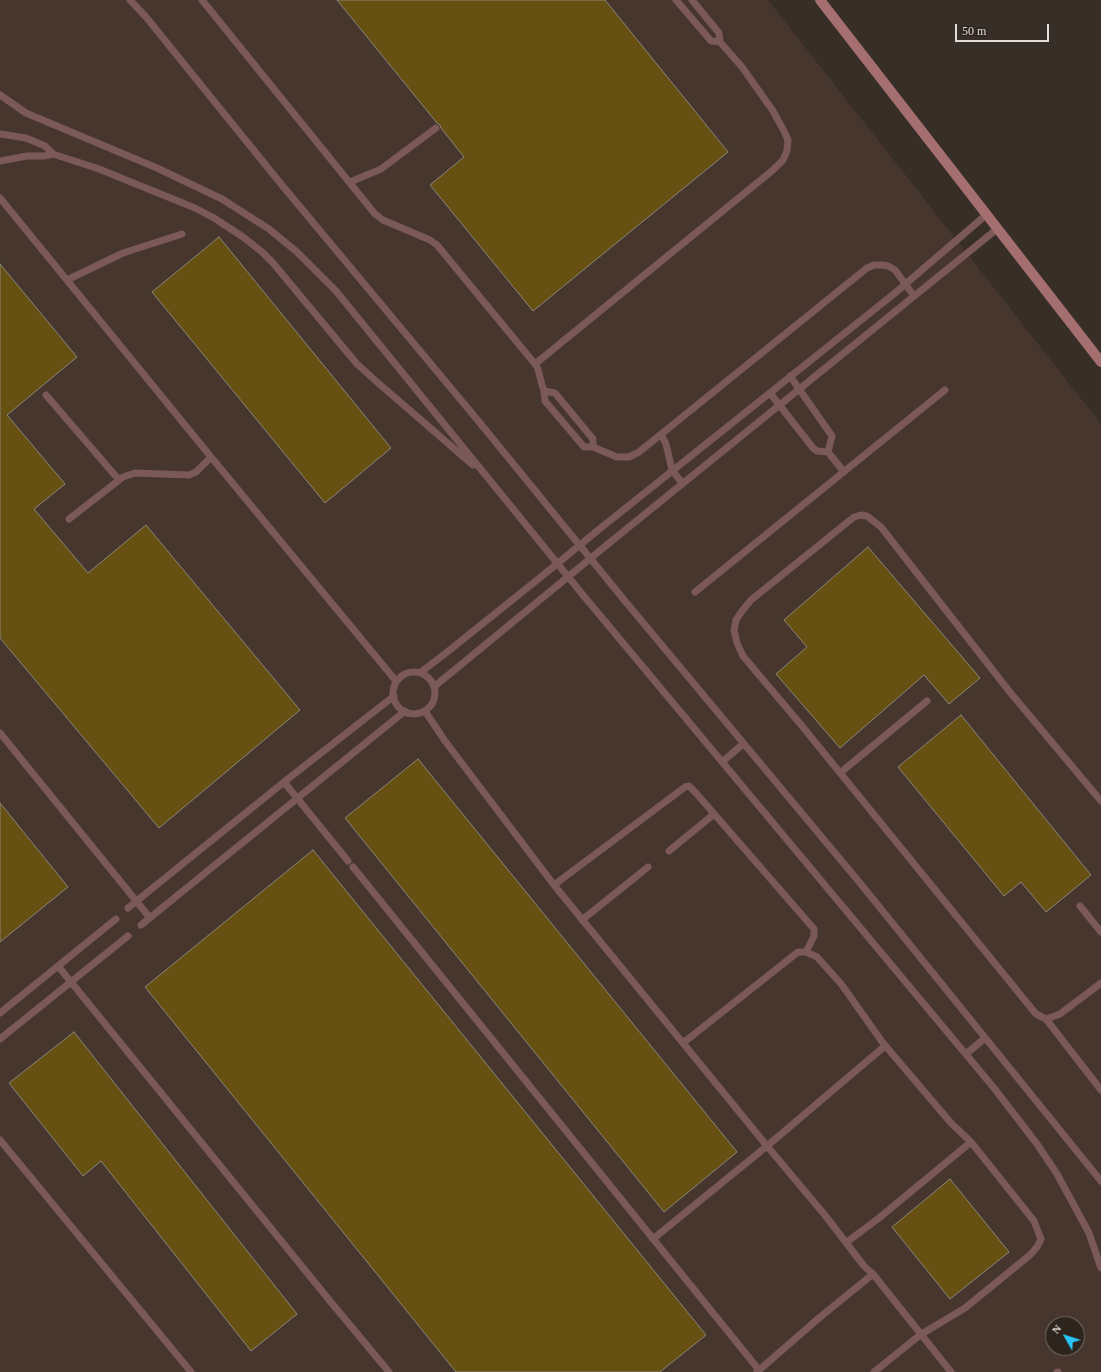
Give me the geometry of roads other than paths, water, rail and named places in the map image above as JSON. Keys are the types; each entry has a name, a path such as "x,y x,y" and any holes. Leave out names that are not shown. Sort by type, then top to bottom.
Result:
{"street":[{"path":"820,0 1101,362"}],"lane":[{"path":"130,0 146,17 281,184 860,883 1101,1181"},
{"path":"203,0 375,214 383,220 430,240 436,245 535,364 538,369 544,391 545,401 584,447 593,447 617,457 629,458 639,452 867,268 874,265 882,265 888,266 895,270 914,296"},
{"path":"676,0 711,41 720,42"},
{"path":"535,364 773,170 783,160 787,151 788,140 773,111 742,67 720,42 719,33 692,0"},
{"path":"0,95 26,113 157,168 222,199 269,229 297,252 336,291 483,472 722,762 966,1054 1028,1131 1057,1174 1090,1234 1101,1268"},
{"path":"350,182 381,169 436,128"},
{"path":"0,134 15,136 32,141 45,146 53,154 99,169 195,208 214,218 243,237 273,263 358,364 376,382 483,472"},
{"path":"0,160 53,154"},
{"path":"0,198 396,681"},
{"path":"421,672 906,284 986,214"},
{"path":"435,686 682,483 997,229"},
{"path":"67,280 123,253 182,234"},
{"path":"790,376 832,436 828,452"},
{"path":"695,592 945,390"},
{"path":"544,391 555,393 593,439 593,447"},
{"path":"770,393 813,448 817,451 828,452 844,472"},
{"path":"46,395 118,480"},
{"path":"661,434 666,444 672,470 682,483"},
{"path":"69,519 118,480 124,477 135,473 188,475 196,472 211,457"},
{"path":"1101,801 1009,691 881,527 867,516 861,515 854,517 751,600 736,620 734,630 737,644 743,656 858,794 1022,998 1036,1014 1046,1019 1101,1090"},
{"path":"414,671 421,672 427,675 435,686 436,694 434,700 425,711 411,714 399,707 395,702 394,688 396,681 407,673 414,671"},
{"path":"128,908 284,782 394,696"},
{"path":"840,773 927,701"},
{"path":"141,925 405,711"},
{"path":"425,711 445,741 554,885 847,1242 864,1266 873,1274 920,1335 951,1372"},
{"path":"0,733 150,918"},
{"path":"722,762 744,744"},
{"path":"284,782 348,861"},
{"path":"554,885 689,786 814,930 814,936 806,952"},
{"path":"669,851 714,814"},
{"path":"353,867 758,1371 873,1274"},
{"path":"582,920 648,867"},
{"path":"1080,906 1101,932"},
{"path":"0,1013 116,919"},
{"path":"0,1039 128,936"},
{"path":"683,1043 798,952 806,952 817,957 842,985 885,1046 951,1123 971,1142 1034,1221 1041,1239 1037,1247 1030,1255 965,1308 920,1335 874,1372"},
{"path":"58,966 389,1372"},
{"path":"1046,1019 1060,1014 1101,983"},
{"path":"966,1054 985,1038"},
{"path":"653,1239 767,1146 885,1046"},
{"path":"0,1140 191,1372"},
{"path":"847,1242 879,1218 971,1142"}]}
